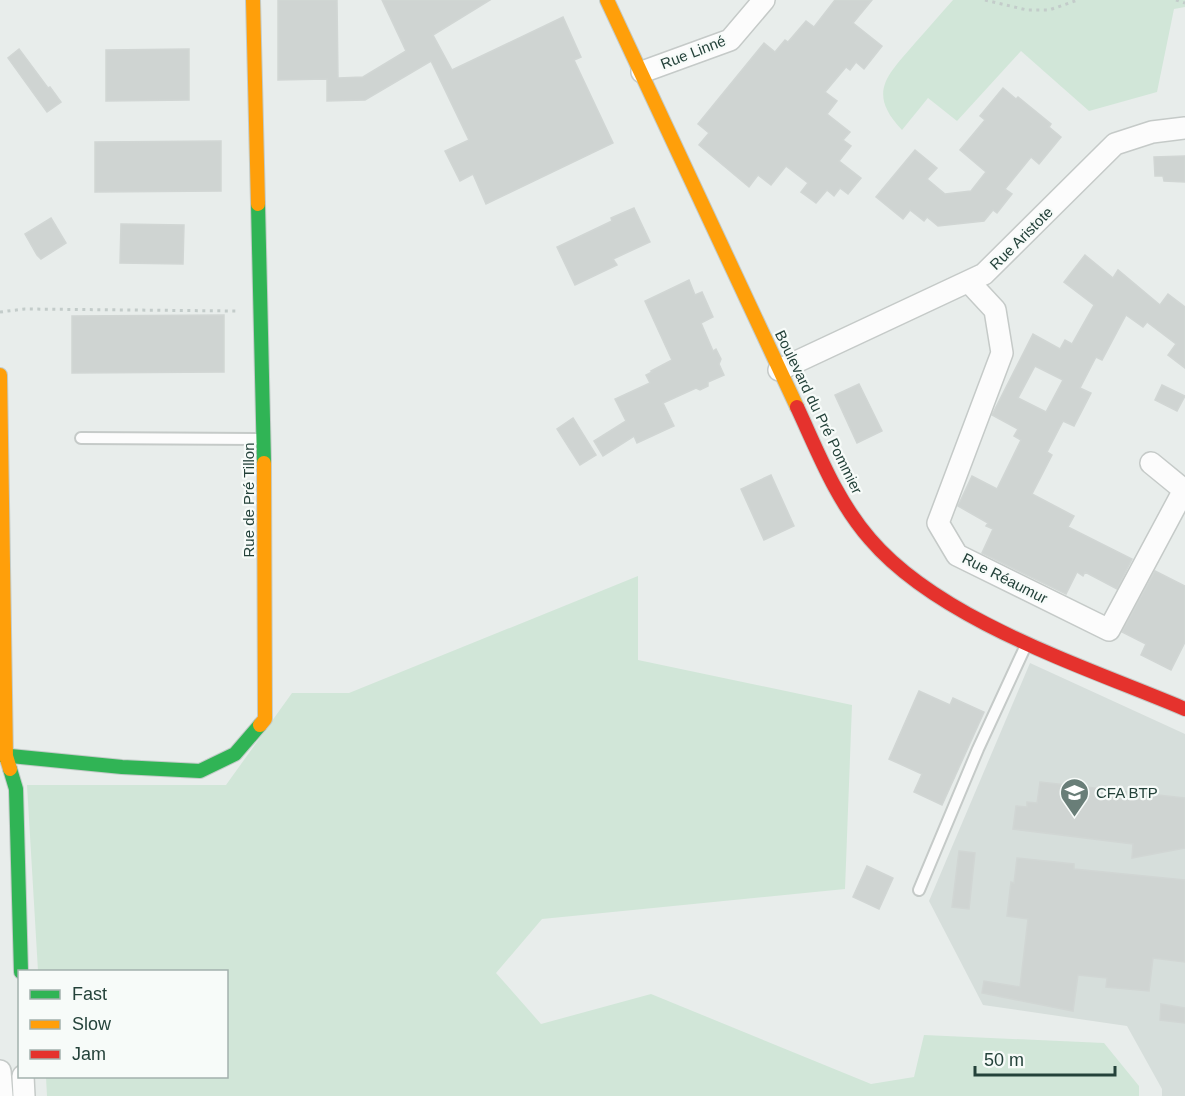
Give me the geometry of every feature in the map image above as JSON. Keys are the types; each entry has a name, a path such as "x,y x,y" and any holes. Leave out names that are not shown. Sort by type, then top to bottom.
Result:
{"street":[{"name":"Rue de Pré Tillon","path":"2,759 200,771 236,754 266,719 264,439 253,0"},
{"name":"Boulevard du Pré Pommier","path":"608,0 822,462 847,510 870,542 903,571 951,605 1027,642 1185,709"},
{"name":"Rue Linné","path":"642,72 730,40 764,0"},
{"name":"Rue Aristote","path":"779,370 984,274 1115,144 1152,132 1185,128"},
{"name":"Rue Réaumur","path":"969,282 995,310 1002,353 938,523 957,555 1108,630 1184,490 1151,463"},
{"path":"0,375 2,759 16,789 21,970"},
{"path":"0,1071 2,1096"},
{"path":"23,1078 24,1096"}],"lane":[{"path":"81,438 264,439"},
{"path":"919,890 978,749 1027,642"}],"path":[{"path":"985,0 1028,10 1048,10 1078,0"},
{"path":"1176,0 1185,3"},
{"path":"0,312 25,309 260,311"}],"shaded area":[{"name":"CFA BTP","path":"1030,663 1185,734 1185,1096 1162,1096 1162,1089 1127,1026 983,1005 929,901"}],"green space":[{"path":"953,0 1185,0 1185,7 1174,9 1157,92 1089,111 1021,51 957,121 928,98 902,130 885,105 883,94 885,84 897,65"},
{"path":"638,576 638,660 852,705 845,889 542,919 496,973 541,1024 651,994 871,1084 914,1077 924,1035 1104,1043 1139,1086 1139,1096 47,1096 46,1078 228,1078 228,970 38,970 27,785 226,785 292,693 349,693"}],"building":[{"path":"278,0 337,0 338,78 363,77 406,51 382,0 490,0 433,35 452,70 563,17 581,57 574,60 613,143 486,204 473,174 460,181 445,151 469,140 431,61 365,100 327,101 327,79 278,80"},
{"path":"835,0 872,0 853,23 882,46 864,69 856,62 850,70 846,67 825,92 837,101 827,114 850,132 843,140 851,146 839,161 861,178 848,194 840,188 834,196 827,190 816,203 801,192 808,183 786,166 771,185 758,175 749,187 699,145 709,133 698,124 764,43 775,52 785,40 788,42 806,21 814,27"},
{"path":"19,49 61,102 47,112 8,58"},
{"path":"189,49 189,100 106,101 106,50"},
{"path":"1003,88 1051,124 1049,127 1061,137 1039,164 1031,157 1005,189 1012,194 997,213 993,210 984,221 938,226 927,217 924,221 910,210 903,219 876,197 915,150 937,168 927,179 945,194 971,191 986,172 960,150 985,120 980,116"},
{"path":"221,141 221,191 95,192 95,142"},
{"path":"1185,156 1185,182 1164,181 1163,176 1155,176 1154,157"},
{"path":"634,208 650,242 613,259 617,265 575,285 557,247"},
{"path":"51,218 66,243 41,259 25,234"},
{"path":"121,224 184,225 183,264 120,263"},
{"path":"1085,255 1113,278 1118,270 1160,305 1168,294 1185,307 1185,368 1168,355 1176,344 1147,322 1143,327 1126,315 1102,360 1096,357 1080,388 1091,393 1074,426 1063,421 1047,452 1052,455 1032,494 1074,516 1068,527 1132,559 1117,589 1085,572 1083,576 1077,572 1066,594 982,553 993,529 986,526 988,523 958,506 972,476 997,489 1021,440 1014,436 1018,429 992,415 1033,334 1060,349 1065,340 1072,344 1094,305 1064,282","holes":["1035,366 1063,380 1046,412 1018,398"]},
{"path":"689,280 695,295 702,292 713,317 701,323 713,351 716,349 721,359 719,364 724,375 708,382 708,386 700,390 696,388 663,403 674,426 637,443 634,436 603,456 594,441 626,421 615,399 650,383 646,375 672,360 645,301"},
{"path":"224,315 224,372 72,373 72,316"},
{"path":"859,384 882,431 857,443 835,395"},
{"path":"1162,385 1185,396 1177,411 1155,400"},
{"path":"573,418 596,455 580,465 557,429"},
{"path":"771,475 794,526 764,540 741,489"},
{"path":"1155,571 1185,586 1185,642 1171,670 1141,655 1146,644 1122,632"},
{"path":"919,691 950,705 953,698 984,712 942,805 914,792 922,774 889,759"},
{"path":"1040,782 1185,798 1185,848 1132,858 1133,844 1013,829 1016,806 1027,807 1027,802 1037,803"},
{"path":"959,851 975,853 969,909 952,907"},
{"path":"1017,858 1074,864 1074,869 1185,880 1185,962 1153,958 1149,991 1106,987 1107,978 1078,975 1073,1011 982,993 984,981 1020,987 1028,919 1007,916 1011,882 1014,883"},
{"path":"867,866 893,878 879,909 853,897"},
{"path":"1161,1004 1185,1008 1185,1023 1160,1020"}],"traffic: fast":[{"path":"258,204 264,463"},
{"path":"0,755 122,767 200,771 235,754 260,725"},
{"path":"10,769 16,789 21,970"}],"traffic: slow":[{"path":"253,0 258,204"},
{"path":"607,0 797,407"},
{"path":"0,375 6,756 10,769"},
{"path":"260,725 265,719 264,463"}],"traffic: jam":[{"path":"797,407 837,492 847,508 870,539 900,568 935,594 974,618 1060,658 1185,709"}],"place":[{"name":"CFA BTP","path":"1075,818"}]}
